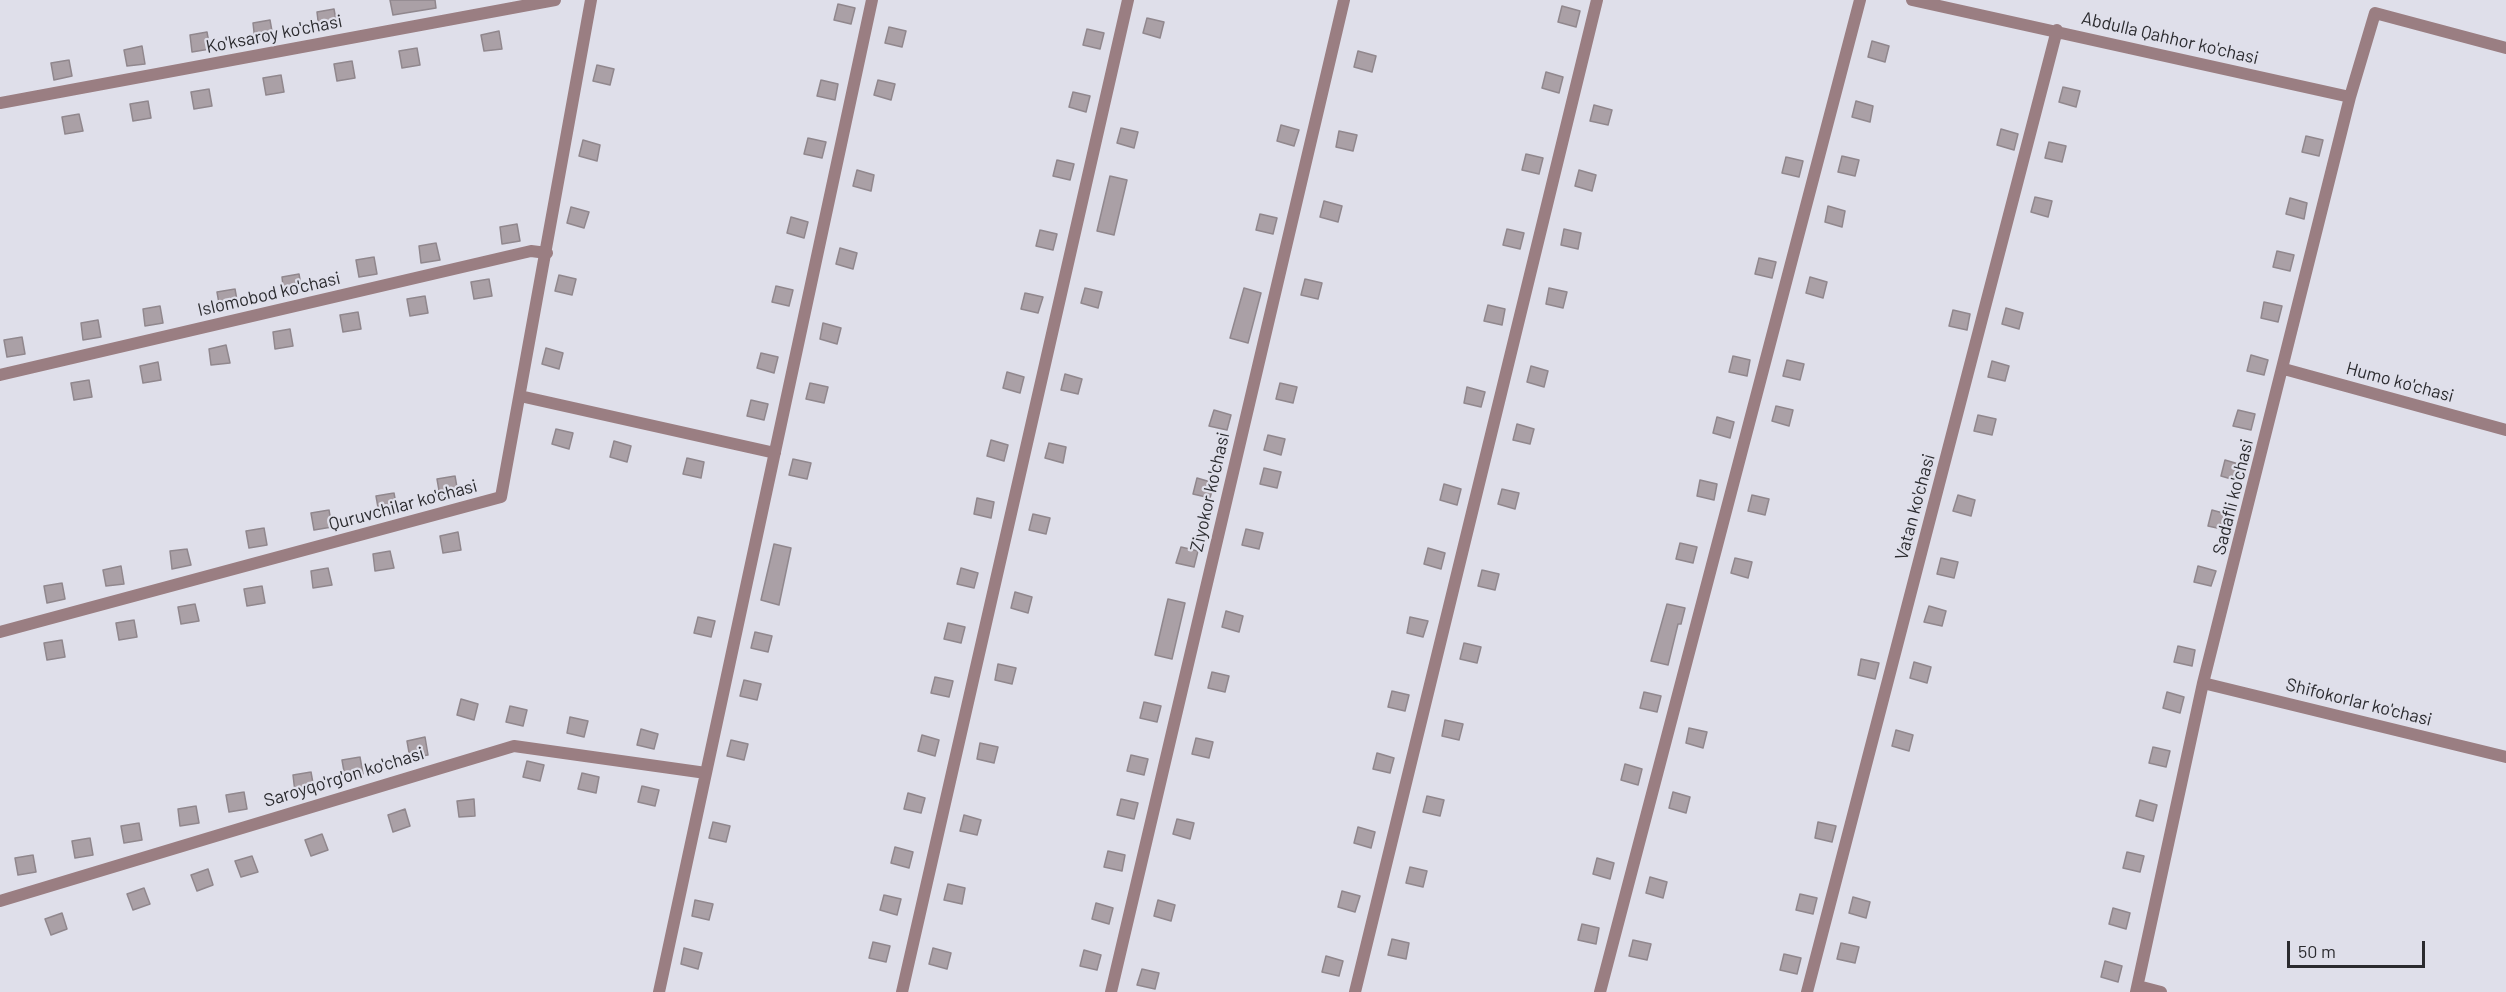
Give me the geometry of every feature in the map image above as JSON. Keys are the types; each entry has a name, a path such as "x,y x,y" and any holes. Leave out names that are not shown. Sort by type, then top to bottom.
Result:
{"street":[{"name":"Ko'ksaroy ko'chasi","path":"0,104 555,0"},
{"name":"Quruvchilar ko'chasi","path":"0,632 501,497 591,0"},
{"path":"659,992 872,0"},
{"path":"902,992 1128,0"},
{"name":"Ziyokor ko'chasi","path":"1111,992 1344,0"},
{"path":"1355,992 1597,0"},
{"path":"1600,992 1860,0"},
{"name":"Abdulla Qahhor ko'chasi","path":"1912,0 2057,30 2350,97"},
{"name":"Sadafli ko'chasi","path":"2137,989 2203,683 2284,369 2350,97 2375,13 2506,48"},
{"name":"Vatan ko'chasi","path":"1807,992 2057,30"},
{"name":"Islomobod ko'chasi","path":"0,375 531,251 547,253"},
{"name":"Humo ko'chasi","path":"2284,369 2506,429"},
{"path":"520,396 775,453"},
{"name":"Shifokorlar ko'chasi","path":"2203,683 2506,757"},
{"name":"Saroyqo'rg'on ko'chasi","path":"0,901 514,746 706,773"},
{"path":"2137,989 2161,992"}],"building":[{"path":"390,0 435,0 436,8 393,15"},
{"path":"838,4 855,8 851,24 834,20"},
{"path":"1562,6 1580,11 1576,27 1558,22"},
{"path":"334,9 337,26 319,29 317,12"},
{"path":"1147,18 1164,22 1160,38 1143,33"},
{"path":"270,20 273,37 255,41 253,23"},
{"path":"889,27 906,31 902,47 885,43"},
{"path":"1087,29 1104,33 1100,49 1083,45"},
{"path":"499,31 502,49 484,51 481,35"},
{"path":"207,32 210,49 192,52 190,35"},
{"path":"1872,41 1889,46 1885,62 1868,57"},
{"path":"142,46 145,64 127,66 124,50"},
{"path":"417,48 420,65 402,68 399,51"},
{"path":"1358,51 1376,56 1372,72 1354,67"},
{"path":"69,60 72,76 54,80 51,63"},
{"path":"352,61 355,78 337,81 334,64"},
{"path":"597,65 614,69 610,85 593,81"},
{"path":"1546,72 1563,77 1559,93 1542,88"},
{"path":"281,75 284,92 266,95 263,78"},
{"path":"821,80 838,84 835,100 817,96"},
{"path":"878,80 895,84 891,100 874,95"},
{"path":"2063,87 2080,91 2076,107 2059,102"},
{"path":"209,89 212,106 194,109 191,92"},
{"path":"1073,92 1090,96 1086,112 1069,107"},
{"path":"148,101 151,118 133,121 130,104"},
{"path":"1856,101 1873,106 1870,122 1852,117"},
{"path":"1594,105 1612,110 1608,125 1590,121"},
{"path":"79,114 83,131 65,134 62,117"},
{"path":"1281,125 1299,130 1294,146 1277,141"},
{"path":"1121,128 1138,132 1134,148 1117,143"},
{"path":"2001,129 2018,134 2014,150 1997,145"},
{"path":"1339,131 1357,135 1353,151 1336,147"},
{"path":"2306,136 2323,140 2319,156 2302,152"},
{"path":"808,138 826,142 822,158 804,154"},
{"path":"583,140 600,145 597,161 579,156"},
{"path":"2049,142 2066,146 2062,162 2045,158"},
{"path":"1526,154 1543,158 1539,174 1522,170"},
{"path":"1842,156 1859,160 1855,176 1838,172"},
{"path":"1786,157 1803,161 1799,177 1782,173"},
{"path":"1057,160 1074,164 1070,180 1053,176"},
{"path":"857,170 874,175 871,191 853,186"},
{"path":"1579,170 1596,175 1592,191 1575,186"},
{"path":"1110,176 1127,180 1114,235 1097,231"},
{"path":"2035,197 2052,201 2048,217 2031,212"},
{"path":"2290,198 2307,203 2304,219 2286,214"},
{"path":"1324,201 1342,206 1338,222 1320,217"},
{"path":"1828,206 1845,211 1842,227 1825,222"},
{"path":"571,207 589,212 584,228 567,223"},
{"path":"1260,214 1277,218 1273,234 1256,230"},
{"path":"791,217 808,222 804,238 787,233"},
{"path":"517,224 520,241 502,244 500,227"},
{"path":"1507,229 1524,233 1520,249 1503,245"},
{"path":"1564,229 1581,233 1578,249 1561,245"},
{"path":"1040,230 1057,234 1053,250 1036,246"},
{"path":"436,243 440,260 421,263 419,246"},
{"path":"840,248 857,253 853,269 836,264"},
{"path":"2277,251 2294,255 2290,271 2273,267"},
{"path":"374,257 377,274 359,277 356,260"},
{"path":"1759,258 1776,262 1772,278 1755,274"},
{"path":"299,274 302,291 284,294 282,277"},
{"path":"559,275 576,279 572,295 555,291"},
{"path":"1810,277 1827,282 1823,298 1806,293"},
{"path":"489,279 492,296 474,299 471,282"},
{"path":"1305,279 1322,283 1318,299 1301,295"},
{"path":"776,286 793,290 789,306 772,302"},
{"path":"1085,288 1102,292 1098,308 1081,303"},
{"path":"1244,288 1261,293 1248,343 1230,338"},
{"path":"1549,288 1567,292 1563,308 1546,304"},
{"path":"235,289 238,306 220,309 217,292"},
{"path":"1025,293 1043,297 1038,313 1021,309"},
{"path":"425,296 428,313 410,316 407,299"},
{"path":"2264,302 2282,306 2278,322 2261,318"},
{"path":"1488,305 1505,309 1502,325 1484,321"},
{"path":"160,306 163,323 145,326 143,309"},
{"path":"2006,308 2023,313 2019,329 2002,324"},
{"path":"1953,310 1970,314 1967,330 1949,326"},
{"path":"358,312 361,329 343,332 340,315"},
{"path":"98,320 101,337 83,340 81,323"},
{"path":"823,323 841,328 837,344 820,339"},
{"path":"290,329 293,346 275,349 273,332"},
{"path":"22,337 25,354 7,357 4,340"},
{"path":"226,345 230,363 211,365 209,349"},
{"path":"546,348 563,353 559,369 542,364"},
{"path":"761,353 778,357 774,373 757,368"},
{"path":"2251,355 2268,360 2264,375 2247,371"},
{"path":"1733,356 1750,360 1747,376 1729,372"},
{"path":"1787,360 1804,364 1800,380 1783,376"},
{"path":"1992,361 2009,366 2005,381 1988,377"},
{"path":"158,362 161,380 143,383 140,366"},
{"path":"1531,366 1548,371 1544,387 1527,382"},
{"path":"1007,372 1024,377 1020,393 1003,388"},
{"path":"1065,374 1082,379 1078,394 1061,390"},
{"path":"89,380 92,397 74,400 71,383"},
{"path":"810,383 828,387 824,403 806,399"},
{"path":"1280,383 1297,387 1293,403 1276,399"},
{"path":"1467,387 1485,392 1481,407 1464,403"},
{"path":"751,400 768,404 764,420 747,416"},
{"path":"1776,406 1793,410 1789,426 1772,421"},
{"path":"1214,410 1231,415 1227,430 1209,426"},
{"path":"2238,410 2255,414 2251,430 2233,426"},
{"path":"1978,415 1996,419 1992,435 1974,431"},
{"path":"1717,417 1734,422 1730,438 1713,433"},
{"path":"1517,424 1534,429 1530,444 1513,440"},
{"path":"556,429 573,433 569,449 552,444"},
{"path":"1268,435 1285,439 1281,455 1264,450"},
{"path":"991,440 1008,445 1004,461 987,456"},
{"path":"614,441 631,446 627,462 610,457"},
{"path":"1049,443 1066,447 1063,463 1045,458"},
{"path":"687,458 704,462 701,478 683,474"},
{"path":"793,459 811,463 807,479 789,475"},
{"path":"2225,460 2242,465 2238,481 2221,476"},
{"path":"1264,468 1281,472 1277,488 1260,484"},
{"path":"455,476 458,493 440,496 437,479"},
{"path":"1197,478 1214,483 1210,498 1193,494"},
{"path":"1700,480 1717,484 1714,500 1697,496"},
{"path":"1444,484 1461,489 1457,505 1440,500"},
{"path":"1502,489 1519,493 1515,509 1498,504"},
{"path":"394,493 397,510 379,513 376,496"},
{"path":"1752,495 1769,499 1765,515 1748,511"},
{"path":"1958,495 1975,500 1971,516 1953,511"},
{"path":"977,498 994,502 991,518 974,514"},
{"path":"329,510 332,527 314,530 311,513"},
{"path":"2212,510 2230,515 2226,530 2208,526"},
{"path":"1033,514 1050,518 1046,534 1029,530"},
{"path":"264,528 267,545 249,548 246,531"},
{"path":"1246,529 1263,533 1259,549 1242,545"},
{"path":"458,532 461,550 443,553 440,536"},
{"path":"1680,543 1697,547 1693,563 1676,559"},
{"path":"774,544 791,548 779,605 761,600"},
{"path":"1181,547 1198,551 1194,567 1176,563"},
{"path":"1428,548 1445,553 1441,569 1424,564"},
{"path":"187,549 191,565 172,569 170,551"},
{"path":"390,551 394,568 375,571 373,554"},
{"path":"1735,558 1752,562 1748,578 1731,573"},
{"path":"1941,558 1958,562 1954,578 1937,574"},
{"path":"121,566 124,584 106,586 103,570"},
{"path":"2198,566 2216,571 2211,586 2194,582"},
{"path":"328,568 332,585 313,588 311,571"},
{"path":"961,568 978,573 974,588 957,584"},
{"path":"1482,570 1499,574 1495,590 1478,586"},
{"path":"62,583 65,599 47,603 44,586"},
{"path":"262,586 265,603 247,606 244,589"},
{"path":"1015,592 1032,597 1028,613 1011,608"},
{"path":"1168,599 1185,603 1172,659 1155,655"},
{"path":"195,604 199,621 181,624 178,607"},
{"path":"1667,604 1685,608 1681,624 1678,624 1668,665 1651,661"},
{"path":"1929,606 1946,611 1942,626 1924,622"},
{"path":"1226,611 1243,616 1239,632 1222,627"},
{"path":"698,617 715,621 711,637 694,633"},
{"path":"1410,617 1428,621 1423,637 1407,633"},
{"path":"134,620 137,637 119,640 116,623"},
{"path":"948,623 965,627 961,643 944,639"},
{"path":"755,632 772,636 768,652 751,648"},
{"path":"62,640 65,657 47,660 44,643"},
{"path":"1464,643 1481,647 1477,663 1460,659"},
{"path":"2178,646 2195,650 2192,666 2174,662"},
{"path":"1861,659 1879,663 1875,679 1858,675"},
{"path":"1914,662 1931,667 1927,683 1910,678"},
{"path":"998,664 1016,668 1012,684 995,680"},
{"path":"1212,672 1229,676 1225,692 1208,688"},
{"path":"935,677 953,681 949,697 931,693"},
{"path":"744,680 761,684 757,700 740,696"},
{"path":"1392,691 1409,695 1405,711 1388,707"},
{"path":"1644,692 1661,696 1657,712 1640,708"},
{"path":"2167,692 2184,697 2180,713 2163,708"},
{"path":"461,699 478,704 474,720 457,715"},
{"path":"1144,702 1161,706 1157,722 1140,718"},
{"path":"510,706 527,710 523,726 506,722"},
{"path":"570,717 588,721 584,737 567,733"},
{"path":"1445,720 1463,724 1459,740 1442,736"},
{"path":"1689,728 1707,732 1703,748 1686,743"},
{"path":"641,729 658,734 654,749 637,745"},
{"path":"1896,730 1913,735 1909,751 1892,746"},
{"path":"922,735 939,740 935,756 918,751"},
{"path":"425,737 428,755 410,758 407,741"},
{"path":"1196,738 1213,742 1209,758 1192,754"},
{"path":"731,740 748,744 744,760 727,756"},
{"path":"980,743 998,747 994,763 977,759"},
{"path":"2153,747 2170,751 2166,767 2149,763"},
{"path":"1377,753 1394,758 1390,773 1373,769"},
{"path":"1131,755 1148,759 1144,775 1127,771"},
{"path":"360,757 363,774 345,777 342,760"},
{"path":"527,761 544,765 540,781 523,777"},
{"path":"1625,764 1642,769 1638,785 1621,780"},
{"path":"311,772 314,789 295,792 293,775"},
{"path":"582,773 599,777 596,793 578,789"},
{"path":"642,786 659,790 655,806 638,802"},
{"path":"244,792 247,809 229,812 226,795"},
{"path":"1673,792 1690,797 1686,813 1669,808"},
{"path":"908,793 925,798 921,813 904,809"},
{"path":"1427,796 1444,800 1440,816 1423,812"},
{"path":"474,799 475,816 459,817 457,801"},
{"path":"1121,799 1138,803 1134,819 1117,815"},
{"path":"2140,800 2157,805 2153,821 2136,816"},
{"path":"196,806 199,823 180,826 178,809"},
{"path":"405,809 410,826 393,832 388,815"},
{"path":"964,815 981,820 977,835 960,831"},
{"path":"1177,819 1194,823 1190,839 1173,834"},
{"path":"713,822 730,826 726,842 709,838"},
{"path":"1818,822 1836,826 1832,842 1815,838"},
{"path":"139,823 142,840 124,843 121,826"},
{"path":"1358,827 1375,832 1371,848 1354,843"},
{"path":"322,834 328,850 311,856 305,840"},
{"path":"90,838 93,855 75,858 72,841"},
{"path":"895,847 913,852 909,868 891,863"},
{"path":"1108,851 1125,855 1122,871 1104,867"},
{"path":"2127,852 2144,856 2140,872 2123,868"},
{"path":"33,855 36,872 18,875 15,858"},
{"path":"252,856 258,872 241,877 235,861"},
{"path":"1597,858 1614,863 1610,879 1593,874"},
{"path":"1410,867 1427,871 1423,887 1406,883"},
{"path":"208,869 213,885 197,891 191,875"},
{"path":"1650,877 1667,882 1663,898 1646,893"},
{"path":"948,884 965,888 962,904 944,900"},
{"path":"144,888 150,904 133,910 127,894"},
{"path":"1342,891 1360,896 1355,912 1338,907"},
{"path":"1800,894 1817,898 1813,914 1796,910"},
{"path":"884,895 901,899 897,915 880,910"},
{"path":"1853,897 1870,902 1866,918 1849,913"},
{"path":"695,900 713,904 709,920 692,916"},
{"path":"1158,900 1175,905 1171,921 1154,916"},
{"path":"1096,903 1113,908 1109,924 1092,919"},
{"path":"2113,908 2130,913 2126,929 2109,924"},
{"path":"62,913 67,929 51,935 45,919"},
{"path":"1582,924 1599,928 1596,944 1578,940"},
{"path":"1392,939 1409,943 1406,959 1388,955"},
{"path":"1633,940 1651,944 1647,960 1629,956"},
{"path":"873,942 890,946 886,962 869,958"},
{"path":"1841,943 1859,947 1855,963 1837,959"},
{"path":"684,948 702,953 698,969 681,964"},
{"path":"933,948 951,953 947,969 929,964"},
{"path":"1084,950 1101,955 1097,970 1080,966"},
{"path":"1784,954 1801,958 1797,974 1780,970"},
{"path":"1326,956 1343,961 1339,976 1322,972"},
{"path":"2105,961 2122,966 2118,982 2101,977"},
{"path":"1142,969 1159,973 1155,989 1137,985"}]}
